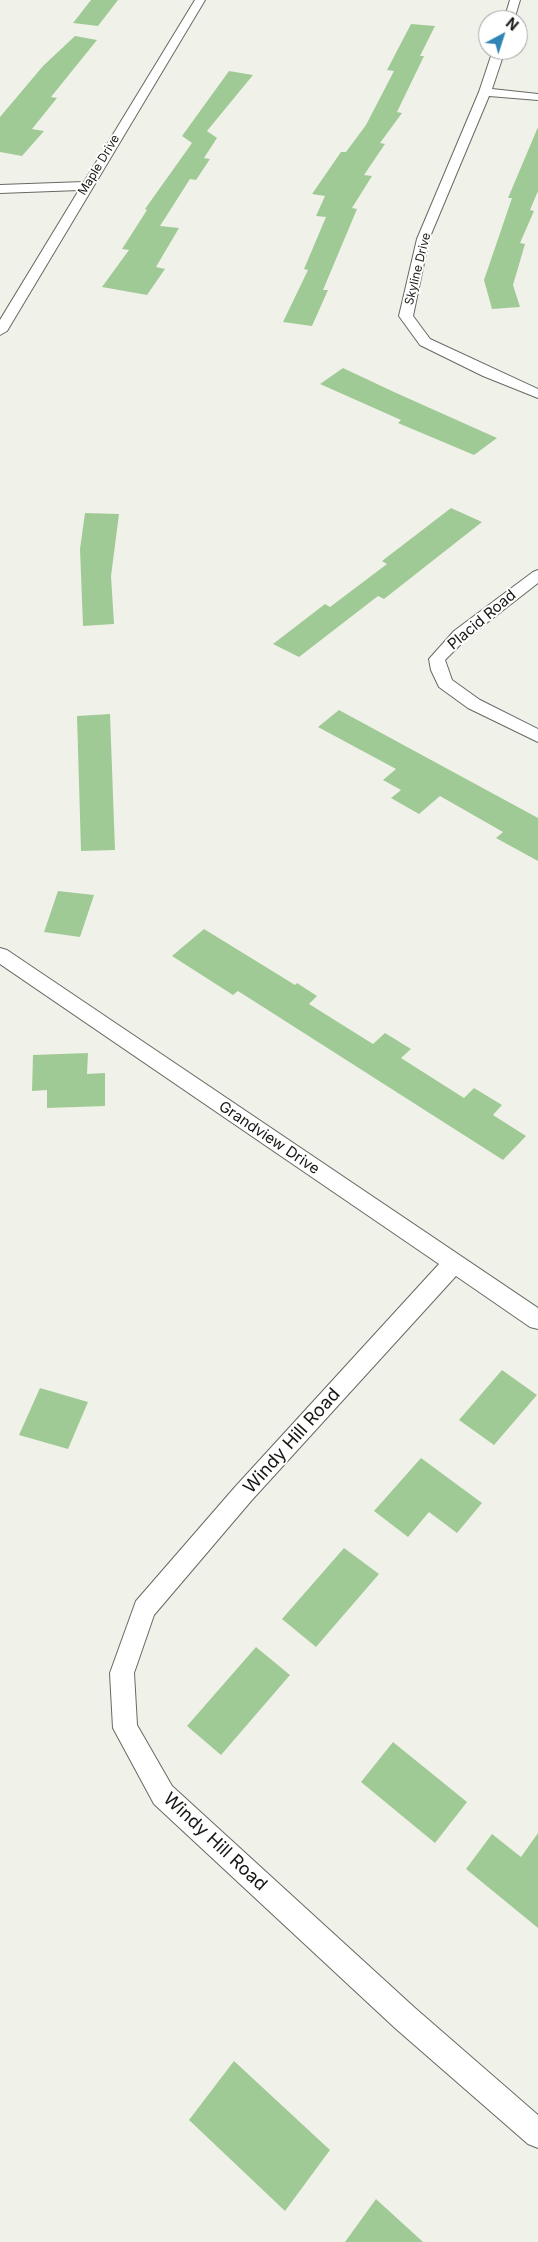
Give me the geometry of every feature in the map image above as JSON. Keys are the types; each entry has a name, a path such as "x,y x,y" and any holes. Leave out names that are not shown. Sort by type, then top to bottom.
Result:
{"street":[{"name":"Maple Drive","path":"0,331 200,0"},
{"name":"Skyline Drive","path":"496,60 485,92 423,239 406,316 425,342 488,373 538,394"},
{"path":"485,92 538,97"},
{"path":"0,188 86,186"},
{"name":"Placid Road","path":"538,575 460,635 437,659 438,670 445,682 474,704 538,736"},
{"name":"Grandview Drive","path":"0,955 538,1320"},
{"name":"Windy Hill Road","path":"454,1263 243,1494 144,1608 122,1673 125,1728 163,1795 405,2018 538,2134"}],"building":[{"path":"91,0 118,0 98,26 73,23"},
{"path":"411,24 435,26 420,56 424,56 397,112 402,113 380,143 385,144 364,175 372,176 352,208 357,209 323,290 328,290 312,326 283,322 308,270 304,269 326,217 316,216 325,196 312,194 341,152 346,152 366,125 394,71 387,70"},
{"path":"75,36 97,40 51,97 57,98 32,129 44,131 22,156 0,152 0,117 43,66"},
{"path":"229,71 253,75 207,131 217,138 204,158 210,159 196,180 190,179 160,226 179,228 156,267 165,269 147,295 102,287 129,250 122,249 147,210 145,209 192,143 182,136"},
{"path":"538,127 538,191 530,210 534,211 520,243 525,244 513,285 520,307 492,309 484,280 512,198 508,198"},
{"path":"343,368 497,438 474,455 398,423 401,420 320,384"},
{"path":"451,508 482,522 384,599 378,596 299,657 273,644 325,604 330,607 387,564 382,561"},
{"path":"85,513 119,514 111,576 114,624 83,626 80,549"},
{"path":"339,710 538,818 538,861 496,838 503,832 440,796 419,814 391,798 401,790 383,780 396,769 318,727"},
{"path":"110,714 115,850 81,851 77,716"},
{"path":"58,891 94,895 80,937 44,932"},
{"path":"204,929 295,985 297,983 317,996 309,1004 373,1044 385,1033 411,1049 401,1058 464,1098 474,1088 502,1105 493,1115 526,1136 503,1160 238,991 233,995 172,956"},
{"path":"88,1053 87,1074 105,1073 105,1106 47,1108 47,1090 32,1091 33,1055"},
{"path":"502,1370 537,1395 494,1445 459,1420"},
{"path":"40,1388 88,1402 68,1449 19,1435"},
{"path":"421,1458 482,1503 457,1533 429,1512 408,1537 374,1511"},
{"path":"344,1548 379,1574 316,1647 282,1619"},
{"path":"256,1647 290,1675 221,1755 187,1726"},
{"path":"393,1742 467,1802 435,1843 361,1782"},
{"path":"538,1833 538,1928 466,1869 492,1834 521,1857"},
{"path":"234,2061 330,2150 285,2211 189,2120"},
{"path":"376,2199 423,2242 345,2242"}]}
